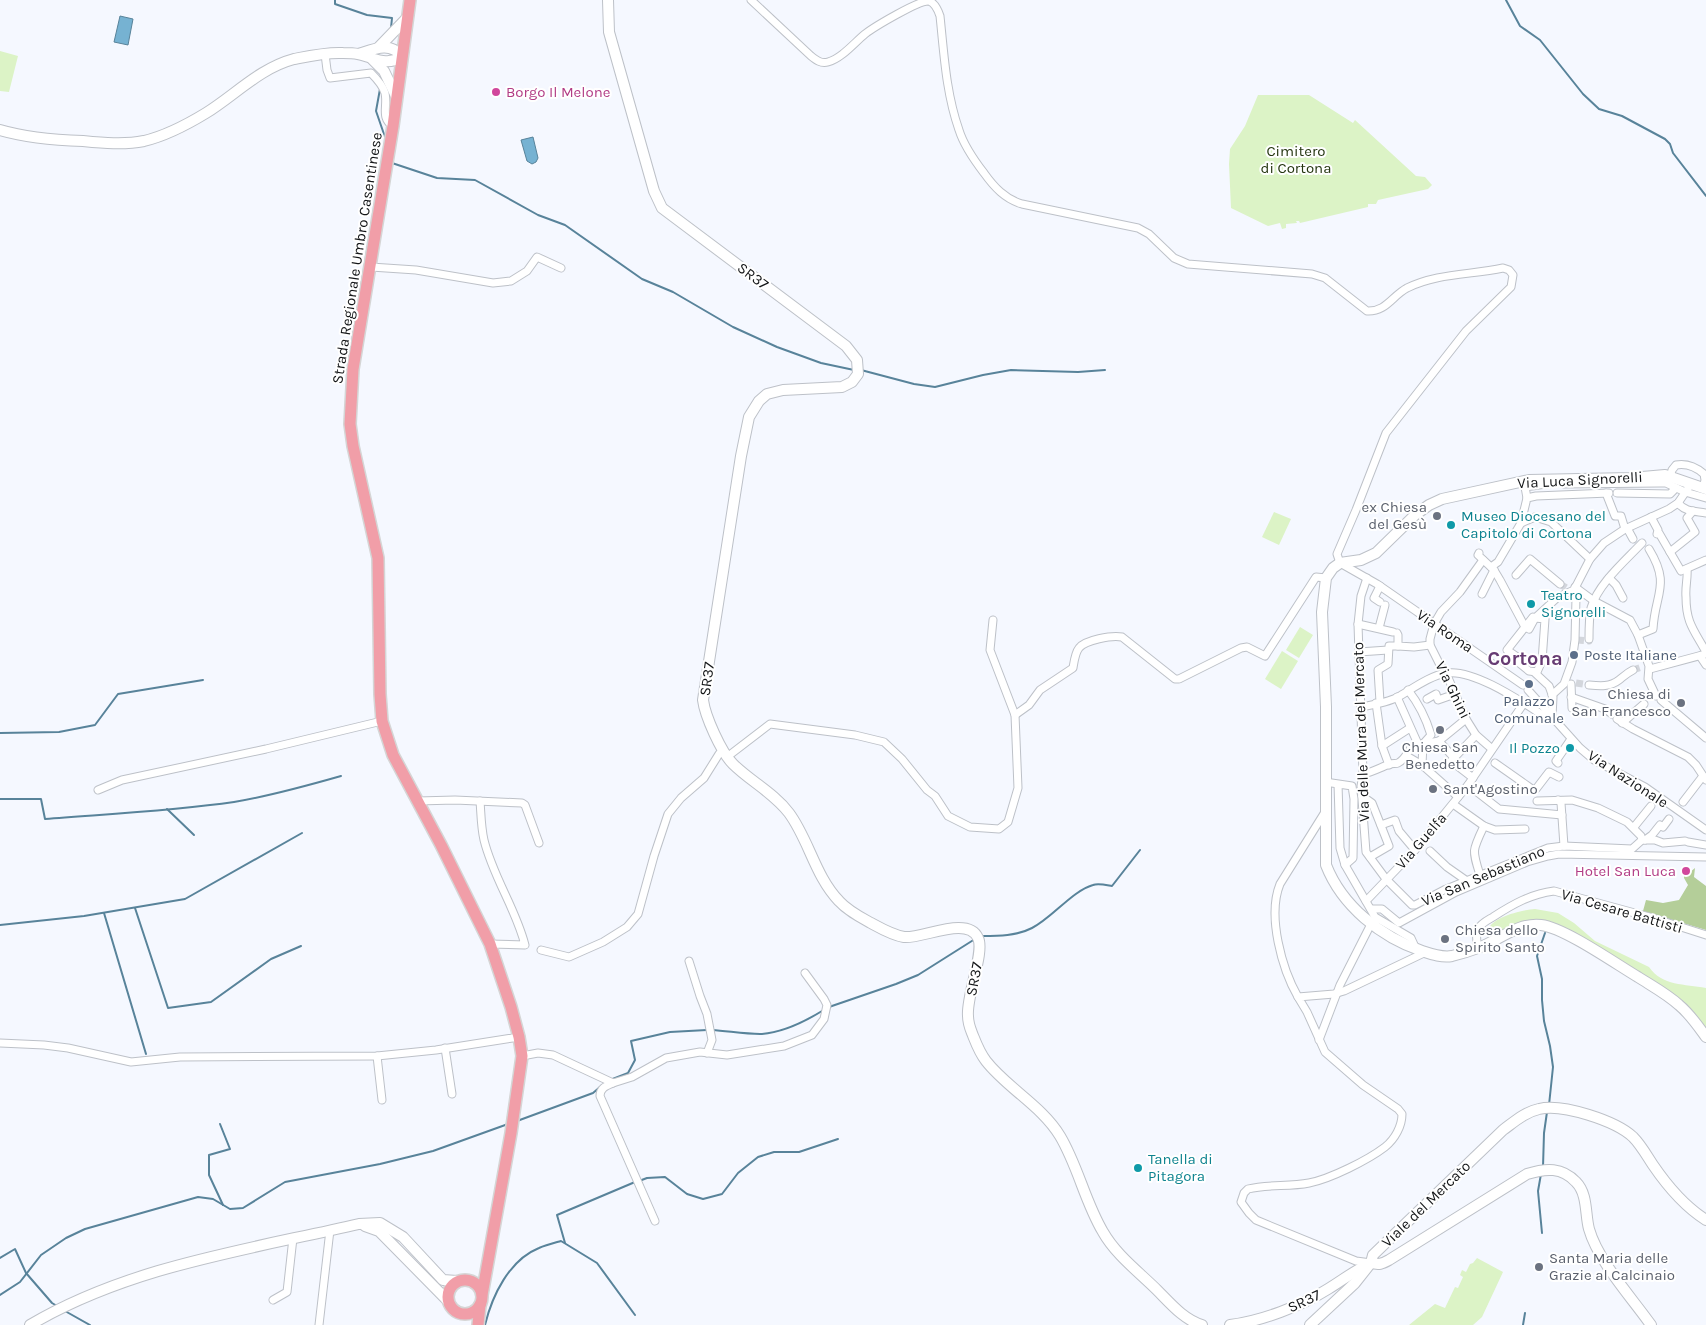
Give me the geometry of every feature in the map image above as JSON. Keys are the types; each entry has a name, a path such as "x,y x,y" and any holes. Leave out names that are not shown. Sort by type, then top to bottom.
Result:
{"main road":[{"name":"Strada Regionale Umbro Casentinese","path":"410,0 393,126 353,369 350,424 353,446 378,558 382,721 393,755 491,944 511,1008 522,1056 511,1133 478,1325"},
{"name":"SR37","path":"608,0 609,32 654,191 662,208 846,346 857,360 858,374 852,382 842,386 783,390 767,394 759,401 749,418 741,456 703,700 707,718 725,753 733,764 788,811 801,831 826,884 838,900 852,912 892,934 903,937 913,937 956,928 965,928 977,937 980,950 970,995 968,1016 978,1049 985,1060 1048,1120 1060,1136 1096,1218 1111,1245 1170,1303 1186,1317 1202,1325"},
{"path":"379,47 406,19"},
{"path":"0,130 14,134 76,141 122,143 144,141 173,130 206,113 278,65 324,54 359,54 388,62 402,57 398,51 392,48 379,47 359,54"},
{"path":"372,59 384,71 397,98"},
{"name":"Via Luca Signorelli","path":"1340,563 1361,560 1376,553 1415,515 1442,499 1530,480 1631,478 1665,475 1688,488 1705,487"},
{"path":"1340,563 1333,568 1326,578 1322,612 1326,708 1326,865 1330,877 1340,892 1372,924 1390,936 1421,951 1443,956 1452,956 1478,948 1524,926 1541,925 1555,930 1607,958 1671,998 1686,1012 1706,1037"},
{"name":"Viale del Mercato","path":"1651,1325 1613,1273 1594,1243 1588,1228 1584,1198 1577,1183 1559,1171 1541,1169 1527,1174 1389,1260 1381,1264 1371,1263 1373,1255 1503,1130 1522,1116 1537,1109 1547,1107 1576,1111 1628,1133 1673,1192 1688,1208 1706,1220"},
{"path":"30,1325 57,1309 129,1279 232,1251 359,1224 380,1223 403,1237 443,1280 462,1281 477,1285 481,1300 473,1313 462,1314 452,1309 447,1300 380,1231 359,1224"},
{"path":"1310,1325 1355,1283 1371,1263"},
{"name":"SR37","path":"1230,1325 1284,1310 1327,1290 1355,1270 1371,1263"},
{"path":"447,1300 449,1289 478,1274 487,1265"},
{"path":"462,1314 468,1325"}],"street":[{"path":"751,0 811,56 818,61 827,62 838,57 867,33 906,9 919,2 929,2 937,7 940,16 948,87 959,131 973,158 991,184 1009,200 1022,204 1138,228 1149,234 1174,258 1188,264 1312,274 1324,278 1367,311 1375,312 1383,308 1405,289 1430,280 1456,274 1503,268 1509,270 1513,275 1511,287 1466,331 1386,433 1337,554 1340,563"},
{"path":"324,54 330,78 371,73 376,77 385,92 385,116 388,123 393,126"},
{"path":"371,267 416,270 493,283 511,281 527,271 537,258 561,268"},
{"path":"1670,477 1676,465 1683,464 1704,474 1705,487"},
{"path":"1482,594 1493,569 1521,523 1527,498 1525,486 1666,483 1676,488 1688,488"},
{"path":"1527,498 1611,493 1670,494 1676,488"},
{"path":"1525,627 1529,629 1535,618 1558,597 1572,589 1590,560 1604,543 1626,529 1669,509 1678,502 1688,488"},
{"path":"1611,493 1615,516 1621,516 1626,529 1633,539"},
{"path":"1663,494 1669,509"},
{"path":"1678,502 1682,508 1706,513"},
{"path":"1670,552 1695,532 1687,518 1693,511"},
{"path":"1651,516 1658,530 1657,534 1659,533 1681,571 1706,560"},
{"path":"1521,523 1535,518 1552,522 1590,560"},
{"path":"1589,639 1591,610 1594,601 1609,578 1642,544"},
{"path":"1638,634 1653,629 1653,619 1662,582 1657,564 1649,549"},
{"path":"1479,553 1478,555 1493,569 1506,588 1525,627"},
{"path":"1516,575 1530,559 1560,584"},
{"path":"1434,624 1446,605 1460,592 1483,560"},
{"name":"Via Roma","path":"1340,563 1380,586 1526,688 1552,717"},
{"path":"1687,568 1686,594 1688,616 1690,626 1704,654 1706,665"},
{"path":"1015,715 1029,705 1040,690 1073,668 1077,650 1080,646 1096,639 1115,636 1122,637 1175,679 1179,679 1241,648 1247,647 1265,656 1316,577 1326,578"},
{"name":"Via delle Mura del Mercato","path":"1367,578 1361,596 1358,624 1362,712 1362,796 1366,852 1386,879"},
{"path":"1609,578 1616,585 1623,598"},
{"path":"1379,628 1383,604 1374,598 1380,586"},
{"path":"1572,589 1630,620 1638,634 1647,667 1648,679 1658,698 1706,738"},
{"path":"1572,589 1576,597 1576,640 1570,684 1572,708"},
{"path":"1525,627 1507,650 1520,659 1518,662 1529,671 1537,672 1542,661 1545,619 1535,618"},
{"path":"541,950 569,957 603,942 626,927 638,914 668,814 681,798 704,778 719,754 725,753 770,724 855,735 884,742 902,758 927,790 935,796 948,816 970,827 999,829 1008,822 1018,788 1015,715 990,650 993,620"},
{"path":"1358,624 1395,632 1398,635 1398,646"},
{"name":"Via Ghini","path":"1434,624 1430,644 1446,673 1466,719 1476,735 1492,749"},
{"path":"1389,765 1382,746 1378,703 1378,670 1388,664 1388,650 1390,646 1414,647 1430,644"},
{"path":"1359,652 1388,650"},
{"path":"1647,667 1704,654"},
{"path":"1589,685 1603,686 1611,684 1633,670"},
{"path":"1362,712 1378,703 1397,698 1408,690 1446,673 1462,674 1480,680 1541,714 1552,717 1552,694 1549,686 1533,671"},
{"path":"1552,694 1570,684"},
{"path":"1363,774 1397,763 1409,749 1420,744 1431,735 1420,704 1408,690"},
{"path":"1427,699 1436,694 1438,700 1455,694"},
{"path":"1571,697 1606,709 1617,719 1688,757 1705,778 1683,802"},
{"path":"1397,698 1410,728 1420,744 1422,765"},
{"name":"Via Guelfa","path":"1366,900 1422,843 1473,778 1490,760 1492,749 1524,703"},
{"path":"1617,719 1644,704"},
{"name":"Via Nazionale","path":"1552,717 1580,748 1600,764 1644,788 1706,830"},
{"path":"1420,744 1439,741 1466,719"},
{"path":"98,790 122,780 266,750 382,721"},
{"path":"1382,746 1410,728"},
{"path":"1473,778 1451,761 1476,735"},
{"path":"1558,762 1556,761 1572,738"},
{"path":"1439,741 1454,758"},
{"path":"1410,758 1422,765 1458,797"},
{"path":"1490,760 1532,789 1536,789 1549,772 1560,777"},
{"path":"1325,782 1352,786 1354,798 1353,858 1344,865"},
{"path":"1298,997 1337,993 1421,951 1411,938 1375,917 1344,865 1340,848 1338,784"},
{"path":"1468,785 1499,809 1562,815"},
{"path":"1362,796 1371,802 1390,846 1370,857"},
{"path":"1558,800 1561,803 1564,846"},
{"path":"1536,801 1572,800 1598,808 1627,822 1634,827 1643,839 1663,843 1686,842 1706,845"},
{"path":"418,801 522,803 525,805 539,842"},
{"path":"480,801 484,839 491,861 520,927 525,946 491,944"},
{"path":"1453,804 1484,826 1495,830 1525,829"},
{"path":"1634,827 1651,806"},
{"path":"1325,812 1280,884 1274,909 1280,951 1293,988 1325,1052 1402,1114 1402,1120 1397,1133 1386,1146 1357,1164 1326,1179 1308,1183 1248,1189 1244,1193 1241,1202 1249,1213 1265,1224 1356,1261 1371,1263"},
{"path":"1643,839 1652,835 1660,825 1663,827 1669,819"},
{"path":"1381,825 1395,820 1400,831 1415,850"},
{"path":"1480,875 1474,847 1484,826"},
{"name":"Via San Sebastiano","path":"1386,879 1415,906 1444,890 1548,848 1564,846 1632,849 1643,839"},
{"path":"1430,851 1447,867 1467,881"},
{"path":"1371,909 1382,910 1399,923 1456,892 1534,860 1559,854 1706,857"},
{"name":"Via Cesare Battisti","path":"1478,948 1477,934 1483,923 1518,902 1538,894 1554,891 1706,935"},
{"path":"1319,1041 1337,993 1372,924"},
{"path":"689,961 707,1014 712,1040 707,1053"},
{"path":"655,1221 600,1096 600,1091 613,1083 632,1077 666,1058 700,1052 727,1055 784,1046 812,1036 824,1019 827,1005 805,973"},
{"path":"0,1043 68,1048 130,1062 180,1057 377,1056 519,1037"},
{"path":"445,1048 452,1094"},
{"path":"522,1056 553,1055 613,1083"},
{"path":"377,1056 382,1100"},
{"path":"319,1325 330,1230"},
{"path":"273,1300 287,1292 293,1238"}],"green space":[{"path":"0,51 18,56 9,92 0,91"},
{"name":"Cimitero di Cortona","path":"1258,95 1309,95 1353,123 1355,120 1416,176 1425,177 1432,185 1428,189 1378,200 1376,204 1368,204 1368,207 1300,223 1296,221 1297,223 1286,224 1286,228 1282,229 1280,223 1268,226 1231,208 1230,149 1245,126"},
{"path":"1274,512 1291,519 1279,545 1262,537"},
{"path":"1300,627 1313,635 1299,658 1286,650"},
{"path":"1282,651 1298,661 1281,689 1265,679"},
{"path":"1695,868 1694,877 1706,886 1706,930 1643,911 1646,900 1663,903 1679,900 1688,885 1684,878 1684,873 1689,873"},
{"path":"1535,909 1558,913 1574,923 1595,941 1649,967 1660,978 1682,985 1706,988 1706,1030 1693,1011 1673,994 1556,925 1492,936 1487,933 1489,927 1507,915"},
{"path":"1477,1258 1503,1272 1482,1317 1473,1325 1409,1325 1435,1304 1445,1308 1455,1287 1458,1288 1463,1277 1460,1275 1462,1270 1466,1272 1470,1264"}],"water":[{"path":"120,16 133,19 128,45 114,42"},
{"path":"533,137 538,158 532,164 527,161 521,140"}],"waterway":[{"path":"335,0 335,4 367,15 392,18 391,28"},
{"path":"1506,0 1520,26 1540,40 1583,94 1599,109 1622,116 1665,139 1670,144 1673,153 1706,196"},
{"path":"380,89 376,111 386,140"},
{"path":"392,163 437,178 475,180 538,215 565,225 642,279 673,292 733,327 777,347 821,363 854,370"},
{"path":"861,370 914,384 935,387 1011,370 1078,372 1105,370"},
{"path":"0,733 59,732 95,725 118,694 203,680"},
{"path":"0,799 41,799 45,819 164,810 234,802 274,794 341,776"},
{"path":"167,809 194,835"},
{"path":"0,925 84,916 185,899 302,833"},
{"path":"982,936 1007,935 1026,931 1040,924 1085,888 1097,884 1112,886 1140,850"},
{"path":"135,908 168,1008 211,1002 271,959 301,946"},
{"path":"104,913 146,1054"},
{"path":"1545,933 1537,956 1542,979 1544,1021 1553,1067 1549,1105"},
{"path":"829,1007 918,975 975,939"},
{"path":"712,1030 754,1034 776,1032 793,1026 822,1011"},
{"path":"610,1080 628,1073 635,1060 631,1041 670,1032 707,1030"},
{"path":"517,1121 593,1093 600,1087"},
{"path":"1543,1167 1547,1112"},
{"path":"220,1124 230,1149 209,1155 209,1175 223,1205"},
{"path":"0,1295 20,1282 41,1255 66,1238 85,1229 198,1197 213,1199 230,1209 243,1208 285,1182 380,1164 433,1151 508,1124"},
{"path":"639,1181 647,1178 665,1177 687,1194 703,1199 722,1194 738,1173 758,1157 774,1152 799,1152 838,1139"},
{"path":"1541,1174 1538,1191 1542,1233"},
{"path":"565,1243 557,1215 635,1182"},
{"path":"485,1325 497,1291 503,1280 519,1261 542,1247 561,1241 597,1263 635,1315"},
{"path":"0,1258 15,1249 26,1273 52,1303 57,1306"},
{"path":"65,1311 90,1325"},
{"path":"1523,1325 1525,1313"}],"tunnel":[{"path":"1560,584 1568,589"},
{"path":"1577,640 1589,641 1589,639"},
{"path":"1633,670 1642,667"},
{"path":"1576,683 1589,685"}],"place":[{"name":"Borgo Il Melone","path":"496,92"},
{"name":"ex Chiesa del Gesù","path":"1437,516"},
{"name":"Museo Diocesano del Capitolo di Cortona","path":"1451,525"},
{"name":"Teatro Signorelli","path":"1531,604"},
{"name":"Poste Italiane","path":"1574,655"},
{"name":"Palazzo Comunale","path":"1529,684"},
{"name":"Chiesa di San Francesco","path":"1681,703"},
{"name":"Chiesa San Benedetto","path":"1440,730"},
{"name":"Il Pozzo","path":"1570,748"},
{"name":"Sant'Agostino","path":"1433,789"},
{"name":"Hotel San Luca","path":"1686,871"},
{"name":"Chiesa dello Spirito Santo","path":"1445,939"},
{"name":"Tanella di Pitagora","path":"1138,1168"},
{"name":"Santa Maria delle Grazie al Calcinaio","path":"1539,1267"}],"district":[{"name":"Cortona","path":"1525,658"}]}
